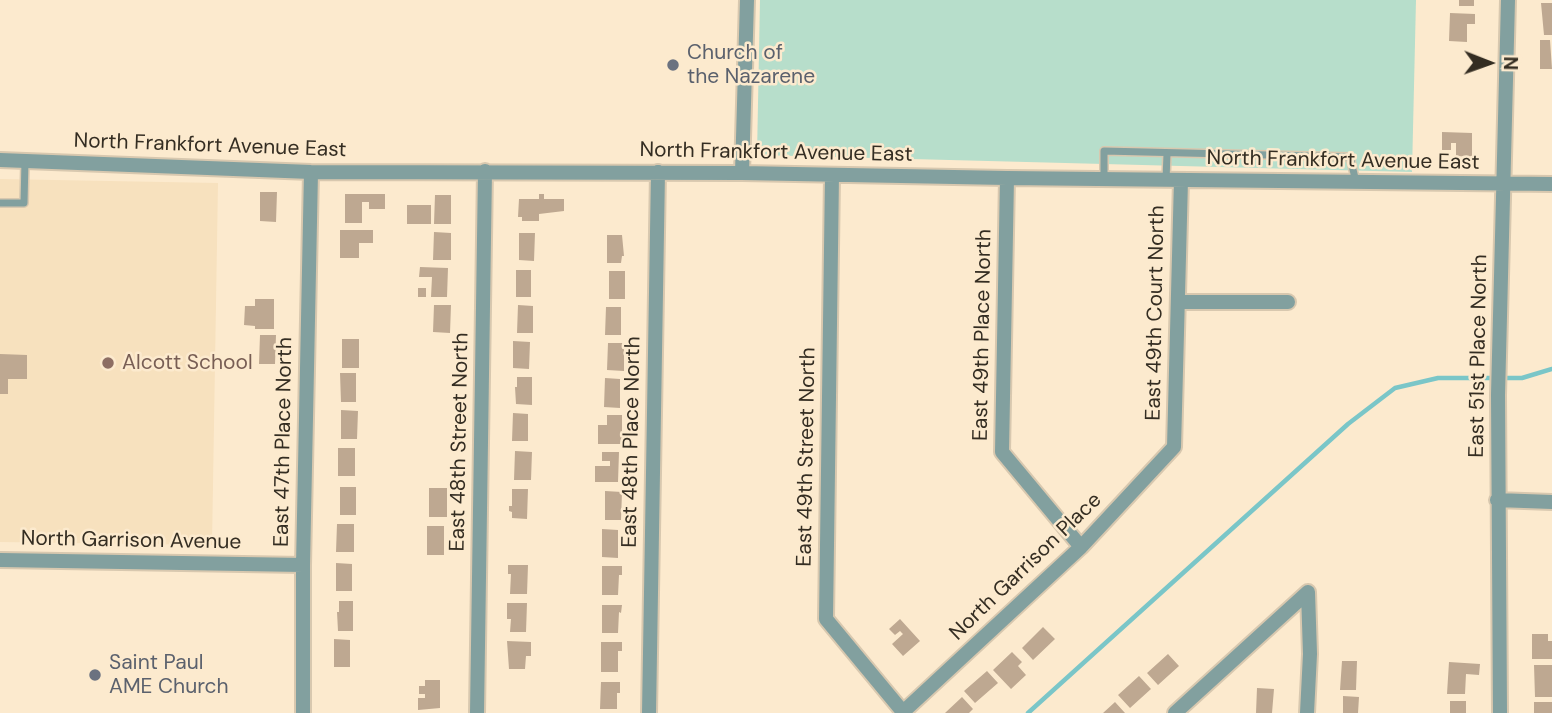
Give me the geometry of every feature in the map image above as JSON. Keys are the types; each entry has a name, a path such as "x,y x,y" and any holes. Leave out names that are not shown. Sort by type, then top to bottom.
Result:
{"street":[{"path":"742,173 747,0"},
{"name":"East 51st Place North","path":"1500,713 1498,395 1508,0"},
{"name":"North Frankfort Avenue East","path":"0,160 311,172 658,172 1552,184"},
{"name":"East 48th Street North","path":"477,713 485,171"},
{"name":"East 47th Place North","path":"303,713 303,565 311,172"},
{"name":"East 48th Place North","path":"649,713 658,172"},
{"name":"East 49th Street North","path":"832,175 826,619 903,713"},
{"name":"East 49th Place North","path":"1007,178 1002,452 1081,547"},
{"name":"East 49th Court North","path":"1173,180 1179,302 1174,447"},
{"path":"1179,302 1288,302"},
{"name":"North Garrison Place","path":"903,713 1081,547 1174,447"},
{"path":"1497,500 1552,502"},
{"name":"North Garrison Avenue","path":"0,560 303,565"},
{"path":"1175,713 1308,592 1310,654 1307,713"}],"lane":[{"path":"1104,179 1104,151 1350,157 1356,183"},
{"path":"1167,154 1173,180"},
{"path":"0,203 24,203 25,161"}],"shaded area":[{"name":"Alcott School","path":"0,179 218,183 212,545 0,542"}],"green space":[{"path":"760,0 1416,0 1412,172 757,155"}],"building":[{"path":"1459,0 1474,0 1474,6 1459,6"},
{"path":"1541,3 1552,3 1552,35 1544,35"},
{"path":"1450,13 1475,14 1475,24 1467,24 1467,42 1449,41"},
{"path":"1540,40 1550,40 1552,69 1540,69"},
{"path":"1442,132 1472,133 1472,157 1456,156 1456,143 1451,143 1451,150 1442,150"},
{"path":"260,192 277,192 276,222 260,221"},
{"path":"345,194 385,194 385,209 369,209 369,202 362,202 362,223 345,223"},
{"path":"539,194 544,194 544,199 564,199 564,211 539,214 539,221 522,221 522,217 518,217 519,199 539,199"},
{"path":"435,195 451,195 451,224 434,224"},
{"path":"407,205 431,205 431,224 407,224"},
{"path":"340,230 373,230 373,243 359,243 359,258 340,258"},
{"path":"434,232 451,233 451,260 433,260"},
{"path":"519,233 535,233 534,261 519,260"},
{"path":"607,235 622,235 624,256 621,263 607,263"},
{"path":"420,267 448,268 447,297 431,297 432,277 419,277"},
{"path":"516,270 531,270 531,297 516,297"},
{"path":"609,271 625,271 625,299 609,299"},
{"path":"418,288 426,288 426,297 418,297"},
{"path":"255,299 274,299 274,329 255,329 255,326 244,325 245,306 255,306"},
{"path":"434,305 451,305 450,333 433,332"},
{"path":"518,305 533,306 533,333 517,333"},
{"path":"606,307 621,307 621,335 605,335"},
{"path":"260,335 276,335 275,364 259,364"},
{"path":"342,339 359,339 359,368 342,368"},
{"path":"513,341 530,342 529,369 513,368"},
{"path":"608,343 624,343 624,371 607,370"},
{"path":"0,354 27,355 27,379 8,379 8,394 0,394"},
{"path":"340,373 356,373 356,402 341,402"},
{"path":"517,377 532,377 532,405 516,404"},
{"path":"605,378 620,379 620,408 604,407"},
{"path":"341,410 358,411 357,439 341,439"},
{"path":"513,413 528,414 528,441 512,441"},
{"path":"607,415 622,415 622,444 598,444 598,425 607,425"},
{"path":"338,448 355,448 355,476 338,476"},
{"path":"515,451 532,452 531,480 514,480"},
{"path":"602,452 619,452 618,482 595,482 595,466 610,466 610,461 602,461"},
{"path":"340,487 356,487 356,515 340,515"},
{"path":"429,488 447,488 447,517 429,517"},
{"path":"512,489 528,489 527,519 512,518 509,506 512,506"},
{"path":"605,491 622,492 621,520 605,520"},
{"path":"337,524 354,524 354,552 336,552"},
{"path":"427,526 444,526 444,555 427,555"},
{"path":"602,529 618,530 618,558 602,557"},
{"path":"336,563 352,564 352,591 336,591"},
{"path":"508,565 528,565 527,594 510,594 511,574 508,574"},
{"path":"602,566 622,566 618,595 602,595"},
{"path":"339,601 353,601 353,631 338,631"},
{"path":"507,603 527,603 526,632 510,632 511,619 507,619"},
{"path":"602,605 622,605 618,633 602,633"},
{"path":"900,619 920,641 903,656 892,644 903,634 900,631 895,635 889,629"},
{"path":"1043,627 1055,639 1033,660 1022,648"},
{"path":"1532,634 1548,634 1548,641 1552,641 1552,659 1532,659"},
{"path":"334,639 350,640 350,667 334,667"},
{"path":"507,641 531,642 531,656 526,656 525,669 509,669"},
{"path":"601,642 622,642 622,651 618,651 618,672 601,672"},
{"path":"1012,652 1022,662 1018,666 1026,675 1011,689 993,670"},
{"path":"1168,654 1179,666 1158,685 1147,673"},
{"path":"1342,661 1357,661 1356,690 1340,690"},
{"path":"1449,662 1480,664 1479,675 1466,674 1465,694 1447,694"},
{"path":"1534,665 1552,665 1552,697 1535,697"},
{"path":"987,671 998,683 975,703 964,691"},
{"path":"1139,676 1151,689 1130,708 1118,695"},
{"path":"425,680 440,680 440,708 418,710 418,698 425,698 425,694 419,694 419,686 425,686"},
{"path":"601,682 620,682 617,709 600,709"},
{"path":"1257,688 1274,689 1272,713 1256,713"},
{"path":"1343,696 1359,697 1358,713 1343,713"},
{"path":"962,697 973,709 969,713 945,713"},
{"path":"1450,701 1466,701 1466,713 1450,713"},
{"path":"1115,702 1125,713 1103,713"},
{"path":"1534,702 1552,702 1552,713 1534,713"}],"waterway":[{"path":"1028,713 1348,424 1395,388 1438,378 1522,378 1552,369"}],"place":[{"name":"Church of the Nazarene","path":"673,65"},
{"name":"Alcott School","path":"108,363"},
{"name":"Saint Paul AME Church","path":"95,675"}]}
